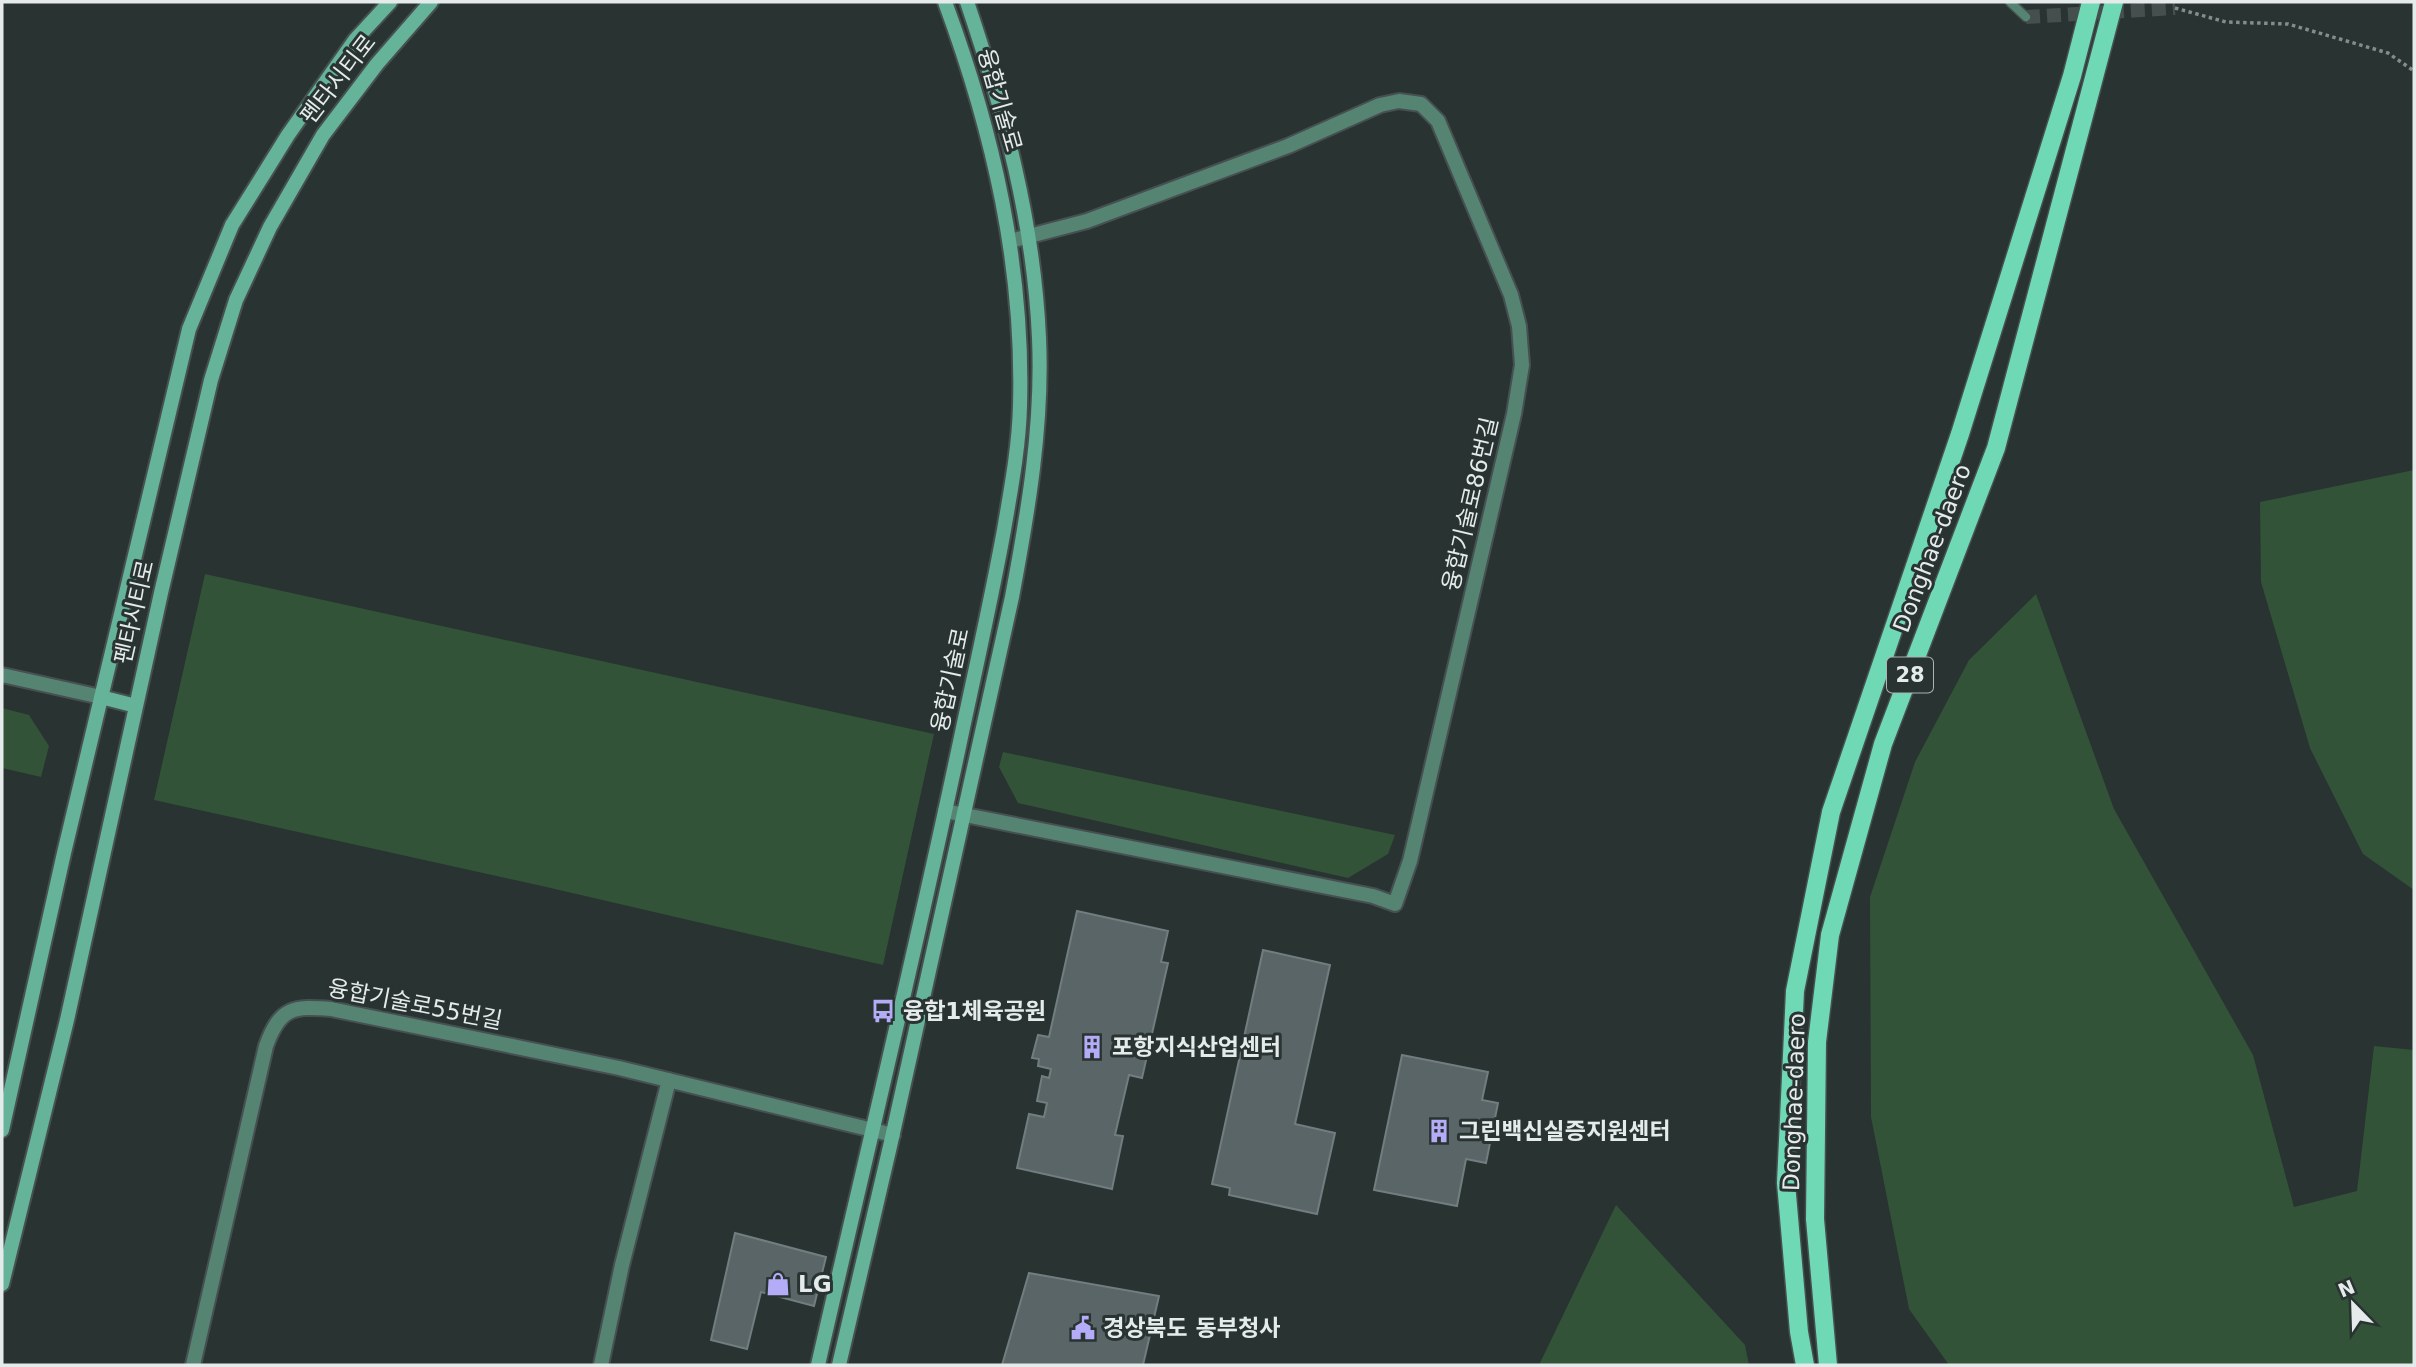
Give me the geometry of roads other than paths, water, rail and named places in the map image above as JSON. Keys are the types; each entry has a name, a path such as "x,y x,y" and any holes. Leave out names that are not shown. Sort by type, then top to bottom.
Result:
{"main road":[{"path":"2080,43 2085,2"},
{"path":"1805,1365 1787,1183 1795,991 1831,812 1960,434 2072,76 2091,2"},
{"name":"Donghae-daero","path":"1828,1365 1815,1219 1817,1042 1830,935 1883,744 1996,448 2114,2"},
{"path":"2092,88 2120,2"}],"street":[{"name":"펜타시티로","path":"2,1130 189,329 232,225 288,135 355,40 390,2"},
{"name":"펜타시티로","path":"2,1284 67,1020 211,380 236,300 270,227 323,135 377,64 431,2"},
{"name":"융합기술로","path":"818,1365 945,811 997,566 1013,481 1020,408 1019,320 1010,241 990,137 969,66 945,2"},
{"name":"융합기술로","path":"839,1365 893,1135 1012,597 1028,511 1039,412 1040,339 1029,237 1018,178 986,58 967,2"},
{"name":"융합기술로86번길","path":"945,811 1373,896 1395,904 1416,834 1512,425 1522,365 1519,326 1511,295 1437,121 1420,104 1399,101 1380,105 1288,146 1087,221 1010,241"},
{"path":"2,674 136,706"},
{"name":"융합기술로55번길","path":"193,1365 266,1046 273,1027 288,1012 301,1007 331,1009 669,1080 893,1135"},
{"path":"601,1365 622,1265 669,1080"}],"lane":[{"path":"2010,2 2026,17"}],"tunnel":[{"path":"2026,17 2175,8"}],"place":[{"name":"융합1체육공원","path":"883,1011"},
{"name":"포항지식산업센터","path":"1092,1047"},
{"name":"그린백신실증지원센터","path":"1439,1131"},
{"name":"LG","path":"778,1284"},
{"name":"경상북도 동부청사","path":"1083,1328"}]}
